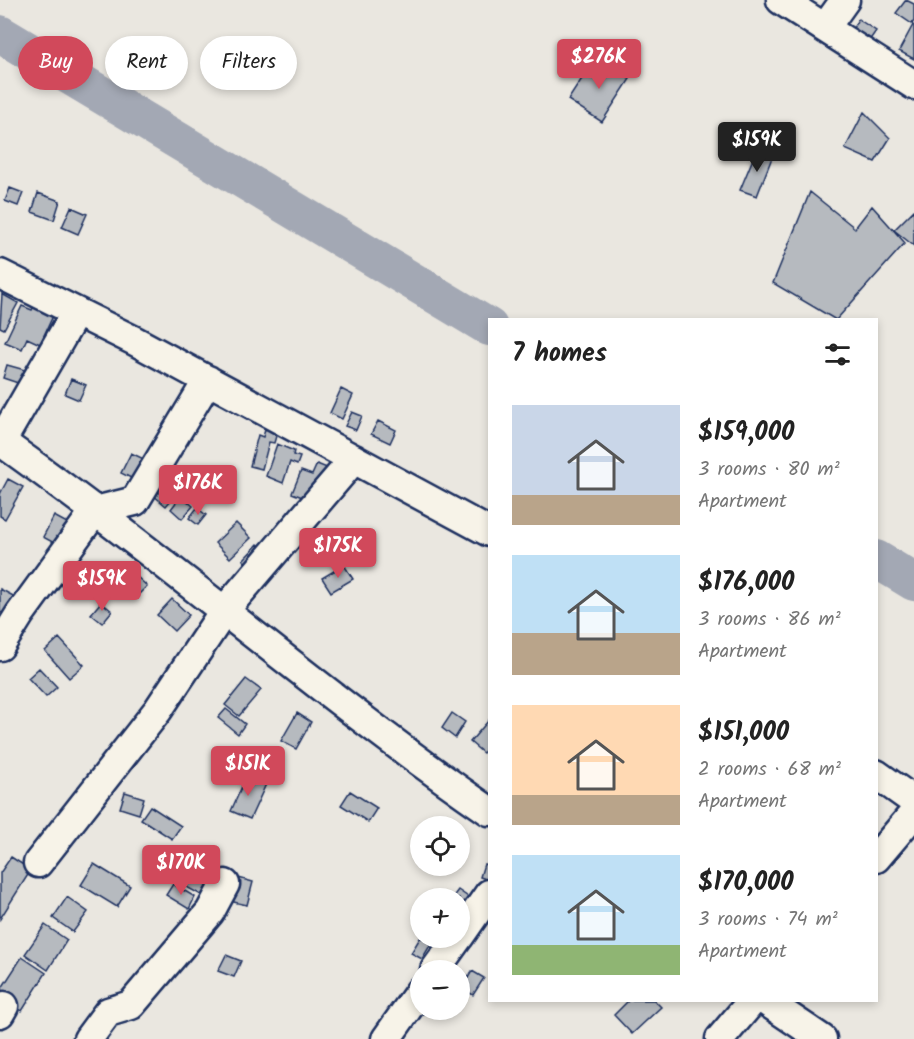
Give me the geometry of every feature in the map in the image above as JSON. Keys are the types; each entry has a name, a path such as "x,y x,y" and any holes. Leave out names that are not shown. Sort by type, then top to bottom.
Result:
{"street":[{"path":"781,0 914,85"},
{"path":"825,28 845,0"},
{"path":"0,274 135,341 488,531"},
{"path":"76,312 1,442 95,511 422,765 488,810"},
{"path":"0,646 20,614 95,511 135,501 208,380"},
{"path":"38,863 158,710 224,611 354,459"},
{"path":"878,775 914,801"},
{"path":"878,856 914,813"},
{"path":"88,1039 108,1012 131,1005 210,912 225,884"},
{"path":"470,921 488,895"},
{"path":"720,1039 751,1002"},
{"path":"767,1002 822,1039"},
{"path":"386,1039 410,1005"}],"building":[{"path":"906,0 914,4 912,24 896,13"},
{"path":"858,19 876,31 869,41 852,30"},
{"path":"914,26 914,59 899,51"},
{"path":"596,57 630,79 602,122 568,100"},
{"path":"864,112 890,138 875,162 845,149"},
{"path":"757,149 773,155 757,196 740,190"},
{"path":"10,188 23,193 18,206 5,201"},
{"path":"810,192 855,228 872,206 905,243 838,318 833,318 773,283"},
{"path":"38,193 60,201 54,220 32,212"},
{"path":"71,207 87,214 78,234 62,227"},
{"path":"914,210 914,246 894,230"},
{"path":"2,294 18,303 4,329 0,327"},
{"path":"37,298 57,307 40,344 27,338 22,349 5,342 22,306 32,310"},
{"path":"7,365 25,370 21,384 3,378"},
{"path":"71,379 86,385 79,400 65,394"},
{"path":"341,389 353,395 342,419 330,413"},
{"path":"352,412 362,416 356,430 345,426"},
{"path":"378,421 396,430 390,443 371,434"},
{"path":"266,426 278,429 274,443 269,442 262,469 250,466 258,435 263,437"},
{"path":"277,444 294,451 293,455 300,457 297,465 290,462 283,483 266,476"},
{"path":"131,453 146,460 135,480 121,473"},
{"path":"317,464 332,470 310,500 292,493 301,471 312,475"},
{"path":"8,479 23,487 5,519 0,516 0,494"},
{"path":"167,479 179,491 166,506 153,495"},
{"path":"181,496 193,506 182,519 171,509"},
{"path":"197,508 206,515 198,525 189,518"},
{"path":"54,516 69,524 58,545 43,537"},
{"path":"236,523 251,538 230,558 215,543"},
{"path":"258,544 269,555 255,571 243,560"},
{"path":"344,565 353,579 331,592 322,578"},
{"path":"136,576 147,586 135,598 125,588"},
{"path":"0,589 21,600 11,618 0,612"},
{"path":"172,599 189,615 174,631 157,615"},
{"path":"101,602 112,611 102,623 91,614"},
{"path":"59,638 84,665 69,678 45,651"},
{"path":"39,668 57,687 46,697 28,678"},
{"path":"246,679 261,690 239,716 225,705"},
{"path":"226,709 245,724 238,734 218,718"},
{"path":"297,713 311,722 296,749 281,741"},
{"path":"452,713 465,722 455,738 442,728"},
{"path":"488,721 488,748 483,753 470,742"},
{"path":"247,775 266,784 250,819 231,811"},
{"path":"350,791 377,808 368,822 341,805"},
{"path":"125,792 144,798 139,814 120,808"},
{"path":"150,806 181,826 172,839 141,819"},
{"path":"11,857 31,870 0,919 0,873"},
{"path":"94,864 130,886 117,907 81,885"},
{"path":"484,864 488,865 488,880 480,877"},
{"path":"180,866 210,884 203,896 172,879"},
{"path":"235,877 253,882 247,905 229,901"},
{"path":"173,884 195,897 189,909 166,895"},
{"path":"67,897 88,912 73,932 53,918"},
{"path":"45,925 67,940 48,970 25,954"},
{"path":"414,948 429,948 422,959 411,953"},
{"path":"226,955 241,961 234,977 218,971"},
{"path":"22,957 46,973 22,1011 0,997 0,991"},
{"path":"472,971 484,978 473,995 470,993"},
{"path":"627,1002 656,1002 661,1007 632,1034 614,1015"}],"waterway":[{"path":"0,34 488,326"},
{"path":"878,560 914,582"}]}
